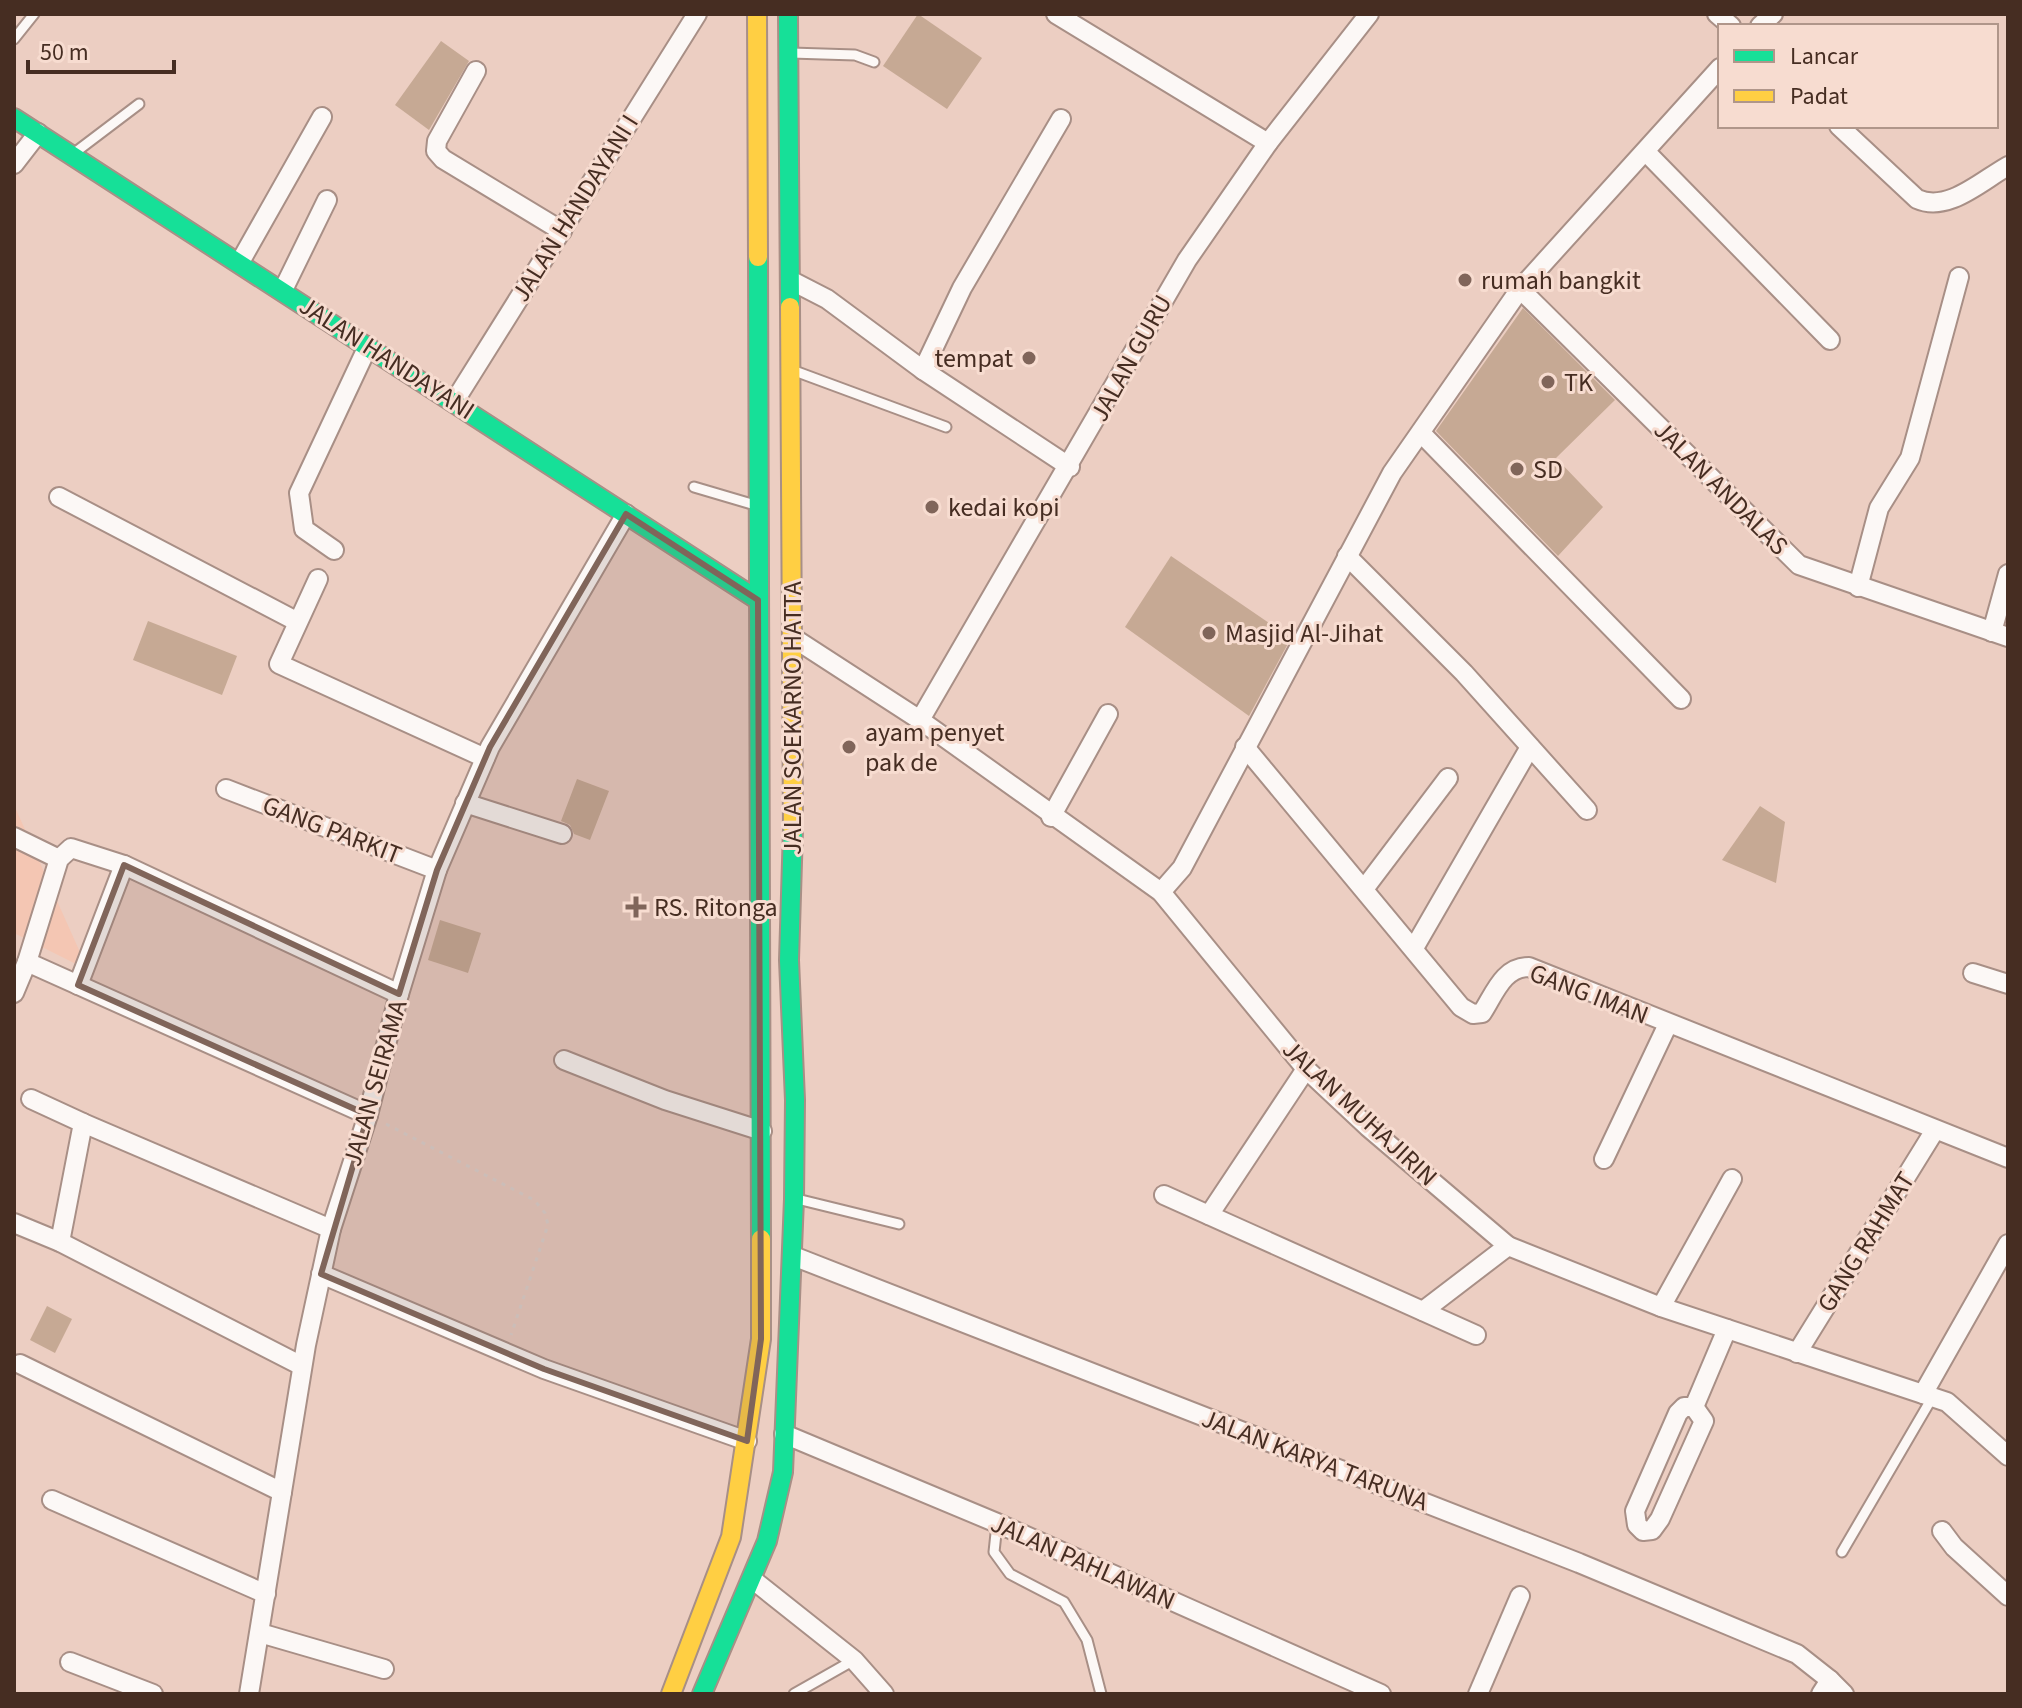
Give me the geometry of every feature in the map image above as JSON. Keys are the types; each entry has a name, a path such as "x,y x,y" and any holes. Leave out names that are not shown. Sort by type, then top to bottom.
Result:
{"main road":[{"name":"JALAN SOEKARNO HATTA","path":"671,1694 724,1562 747,1441 761,1339 757,14"},
{"name":"JALAN SOEKARNO HATTA","path":"702,1694 767,1541 783,1472 793,1256 795,1100 789,960 793,884 788,14"},
{"name":"JALAN HANDAYANI","path":"14,118 758,600"},
{"path":"762,1099 795,1100"}],"street":[{"name":"JALAN HANDAYANI I","path":"454,402 697,14"},
{"path":"1056,14 1268,143"},
{"name":"JALAN GURU","path":"920,720 1070,467 1187,260 1268,143 1369,14"},
{"path":"1161,892 1182,868 1392,473 1520,289 1718,70"},
{"path":"476,71 437,141 436,151 443,159 562,231"},
{"path":"240,262 322,117"},
{"path":"923,370 962,288 1061,119"},
{"path":"1841,128 1917,199 1932,206 1946,202 2008,166"},
{"path":"14,164 38,133"},
{"path":"1646,152 1830,340"},
{"path":"283,290 327,200"},
{"path":"1858,587 1879,508 1910,458 1959,277"},
{"path":"790,280 827,299 923,370 1070,467"},
{"name":"JALAN ANDALAS","path":"1520,289 1799,565 2000,634"},
{"path":"334,550 304,529 299,493 368,346"},
{"path":"1421,433 1681,699"},
{"path":"59,497 296,621"},
{"name":"JALAN SEIRAMA","path":"249,1694 302,1366 331,1229 368,1115 399,994 437,870 485,758 626,514"},
{"path":"1347,556 1464,673 1587,810"},
{"path":"2000,634 2008,574"},
{"path":"318,579 296,621 279,664 485,758"},
{"name":"JALAN MUHAJIRIN","path":"792,637 920,720 1051,817 1161,892 1306,1069 1368,1127 1508,1246 1661,1307 1947,1402 2008,1456"},
{"path":"1051,817 1108,714"},
{"name":"GANG IMAN","path":"1245,747 1461,1007 1473,1014 1482,1013 1506,975 1515,967 1529,967 2008,1158"},
{"path":"1414,948 1530,747"},
{"path":"1364,889 1448,778"},
{"name":"GANG PARKIT","path":"226,789 437,870"},
{"path":"465,803 562,834"},
{"path":"14,837 59,859"},
{"path":"14,993 27,962 22,939 59,859 71,848 124,865 399,994"},
{"path":"78,985 124,865"},
{"path":"27,962 368,1115"},
{"path":"1973,973 2008,984"},
{"path":"1604,1159 1668,1024"},
{"path":"564,1060 665,1100 762,1131"},
{"path":"1209,1215 1306,1069"},
{"path":"31,1099 331,1229"},
{"path":"60,1242 83,1123"},
{"name":"GANG RAHMAT","path":"1797,1353 1935,1130"},
{"path":"1661,1307 1732,1179"},
{"path":"1164,1195 1476,1335"},
{"path":"14,1223 60,1242 302,1366"},
{"path":"1927,1396 2008,1244"},
{"path":"1423,1311 1508,1246"},
{"name":"JALAN KARYA TARUNA","path":"793,1256 1579,1563 1797,1654 1825,1687 1844,1694"},
{"path":"321,1274 544,1369 747,1441"},
{"path":"1694,1407 1727,1329"},
{"path":"20,1364 282,1492"},
{"path":"1684,1407 1694,1407 1704,1421 1660,1519 1652,1530 1643,1531 1637,1525 1635,1511 1678,1413 1684,1407"},
{"name":"JALAN PAHLAWAN","path":"784,1434 997,1523 1381,1694"},
{"path":"52,1500 266,1594"},
{"path":"1942,1531 1954,1547 2008,1596"},
{"path":"752,1579 854,1660 884,1694"},
{"path":"1478,1694 1520,1596"},
{"path":"260,1633 384,1669"},
{"path":"70,1662 153,1694"}],"lane":[{"path":"14,39 34,14"},
{"path":"787,53 855,55 874,62"},
{"path":"73,154 139,104"},
{"path":"789,369 946,427"},
{"path":"694,487 758,506"},
{"path":"794,1199 899,1224"},
{"path":"1842,1552 1927,1396"},
{"path":"997,1523 994,1552 1010,1574 1064,1602 1087,1640 1101,1694"},
{"path":"794,1694 854,1660"}],"path":[{"path":"368,1115 534,1200 545,1213 548,1225 510,1332 516,1355"}],"highlighted area":[{"path":"626,514 758,600 761,1339 747,1441 544,1369 321,1274 368,1115 78,985 124,865 399,994 437,870 490,747"}],"shaded area":[{"path":"14,805 88,970 14,933"}],"building":[{"path":"918,14 982,58 947,109 883,66"},
{"path":"441,41 469,61 429,130 395,105"},
{"path":"1523,308 1615,400 1556,458 1603,507 1558,556 1436,431"},
{"name":"Masjid Al-Jihat","path":"1171,556 1291,638 1249,716 1125,627"},
{"path":"148,621 237,656 222,695 133,660"},
{"path":"577,779 609,791 590,840 574,834 570,825 561,821"},
{"path":"1760,806 1785,822 1776,883 1722,860"},
{"path":"440,920 481,933 468,973 428,960"},
{"path":"47,1306 72,1319 55,1353 30,1340"}],"traffic: fast":[{"path":"788,14 790,307"},
{"path":"14,118 758,600"},
{"path":"758,257 761,1239"},
{"path":"702,1694 767,1541 783,1472 794,1199 795,1100 789,960 793,829"}],"traffic: slow":[{"path":"757,14 758,257"},
{"path":"790,307 793,829"},
{"path":"671,1694 731,1537 761,1339 761,1239"}],"place":[{"name":"rumah bangkit","path":"1465,280"},
{"name":"tempat","path":"1029,358"},
{"name":"TK","path":"1548,382"},
{"name":"SD","path":"1517,469"},
{"name":"kedai kopi","path":"932,507"},
{"name":"Masjid Al-Jihat","path":"1209,633"},
{"name":"ayam penyet pak de","path":"849,747"},
{"name":"RS. Ritonga","path":"636,907"}]}
